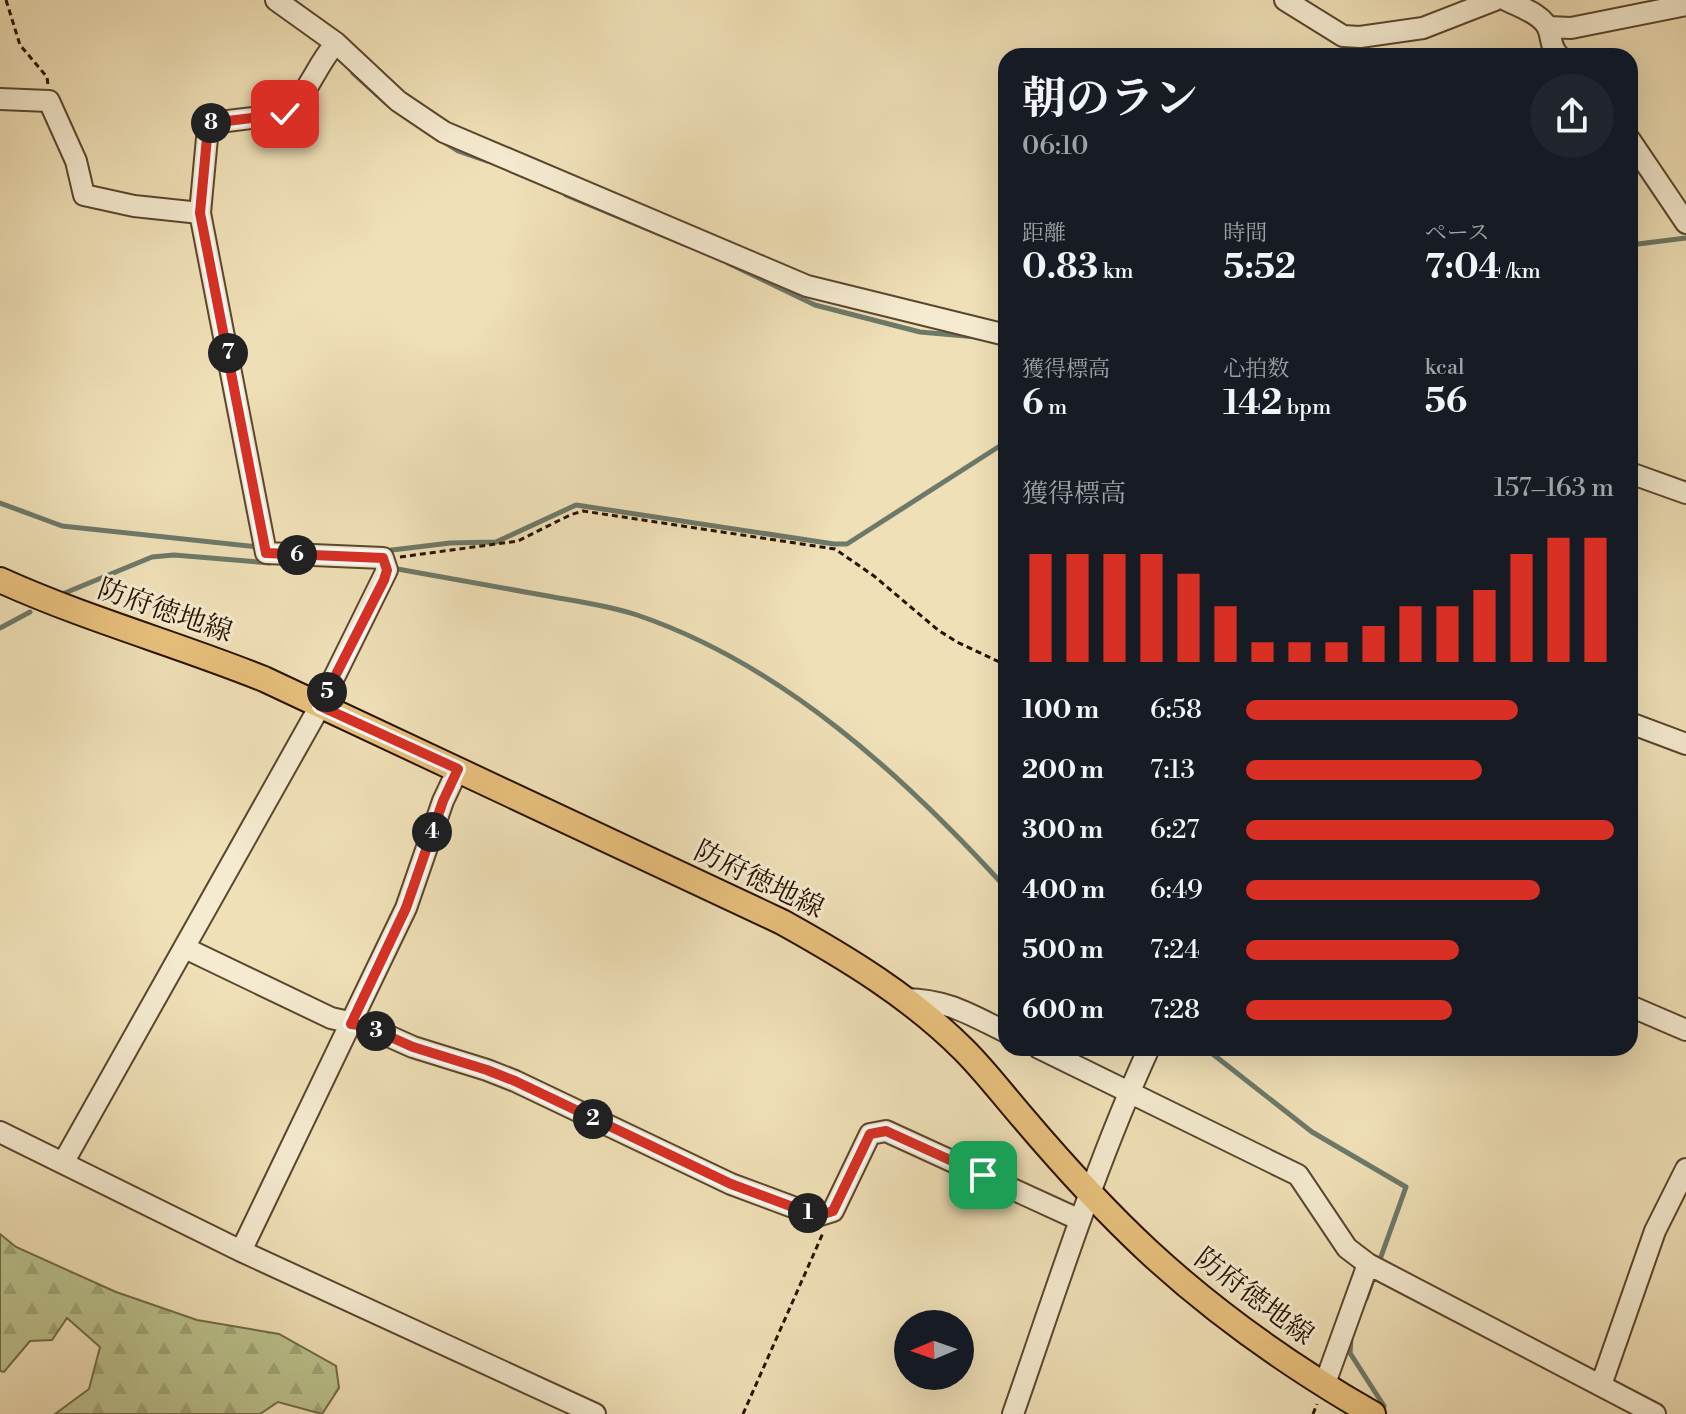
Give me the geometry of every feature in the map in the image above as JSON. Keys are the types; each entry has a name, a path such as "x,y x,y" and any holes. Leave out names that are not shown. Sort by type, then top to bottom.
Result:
{"main road":[{"name":"防府徳地線","path":"0,580 55,604 222,662 782,922 852,961 906,999 964,1050 1147,1251 1258,1341 1324,1386 1373,1414"}],"street":[{"path":"276,0 398,101 444,132 807,286 998,333"},
{"path":"1285,0 1358,47 1423,28 1495,0"},
{"path":"1506,0 1536,15 1549,27 1552,48"},
{"path":"1549,27 1571,28 1686,5"},
{"path":"63,1163 320,706 384,580 386,563 383,558 266,553 200,213 208,127 211,123 285,114 311,83 331,48"},
{"path":"0,99 49,101 76,161 84,195 134,206 200,213"},
{"path":"1638,152 1686,223"},
{"path":"1638,476 1686,493"},
{"path":"1638,726 1686,744"},
{"path":"241,1251 406,908 443,801 458,769"},
{"path":"185,948 331,1018 366,1026 413,1047 501,1075 731,1184 817,1216 833,1211 870,1134 886,1131 1080,1220"},
{"path":"906,999 929,999 949,1004 998,1028"},
{"path":"1638,1009 1686,1030"},
{"path":"1055,1056 1298,1175 1347,1248 1368,1264 1655,1414"},
{"path":"1013,1414 1080,1220 1145,1056"},
{"path":"0,1132 241,1251 595,1414"},
{"path":"1601,1385 1655,1231 1686,1169"},
{"path":"1324,1386 1368,1264"}],"path":[{"path":"6,0 20,45 47,77 49,101"},
{"path":"386,563 391,559 413,555 518,541 583,511 780,539 839,551 938,630 998,661"},
{"path":"743,1414 826,1225 826,1213"}],"green space":[{"path":"0,1234 16,1247 116,1292 197,1320 279,1334 336,1366 339,1388 322,1414 278,1402 260,1414 55,1414 89,1389 100,1347 67,1318 52,1340 30,1341 4,1372 0,1371"}],"waterway":[{"path":"353,73 387,104"},
{"path":"405,117 458,151 487,161"},
{"path":"566,195 686,245"},
{"path":"1638,244 1686,238"},
{"path":"728,263 815,305 920,332 977,337"},
{"path":"384,551 450,543 496,542 576,505 847,544 998,447"},
{"path":"0,503 62,526 258,547"},
{"path":"60,595 152,557 174,555 270,563"},
{"path":"392,568 626,612 690,636 742,663 838,728 926,805 998,879"},
{"path":"0,628 30,612"},
{"path":"1215,1056 1312,1132 1406,1187 1378,1265"},
{"path":"1366,1299 1375,1274"},
{"path":"1351,1338 1350,1353 1384,1406"}],"route":[{"path":"285,114 211,123 200,190 200,213 266,553 383,558 387,570 384,580 320,706 458,769 443,801 406,908 351,1024 366,1026 413,1047 515,1081 731,1184 817,1216 833,1211 870,1134 886,1131 983,1175"}]}
